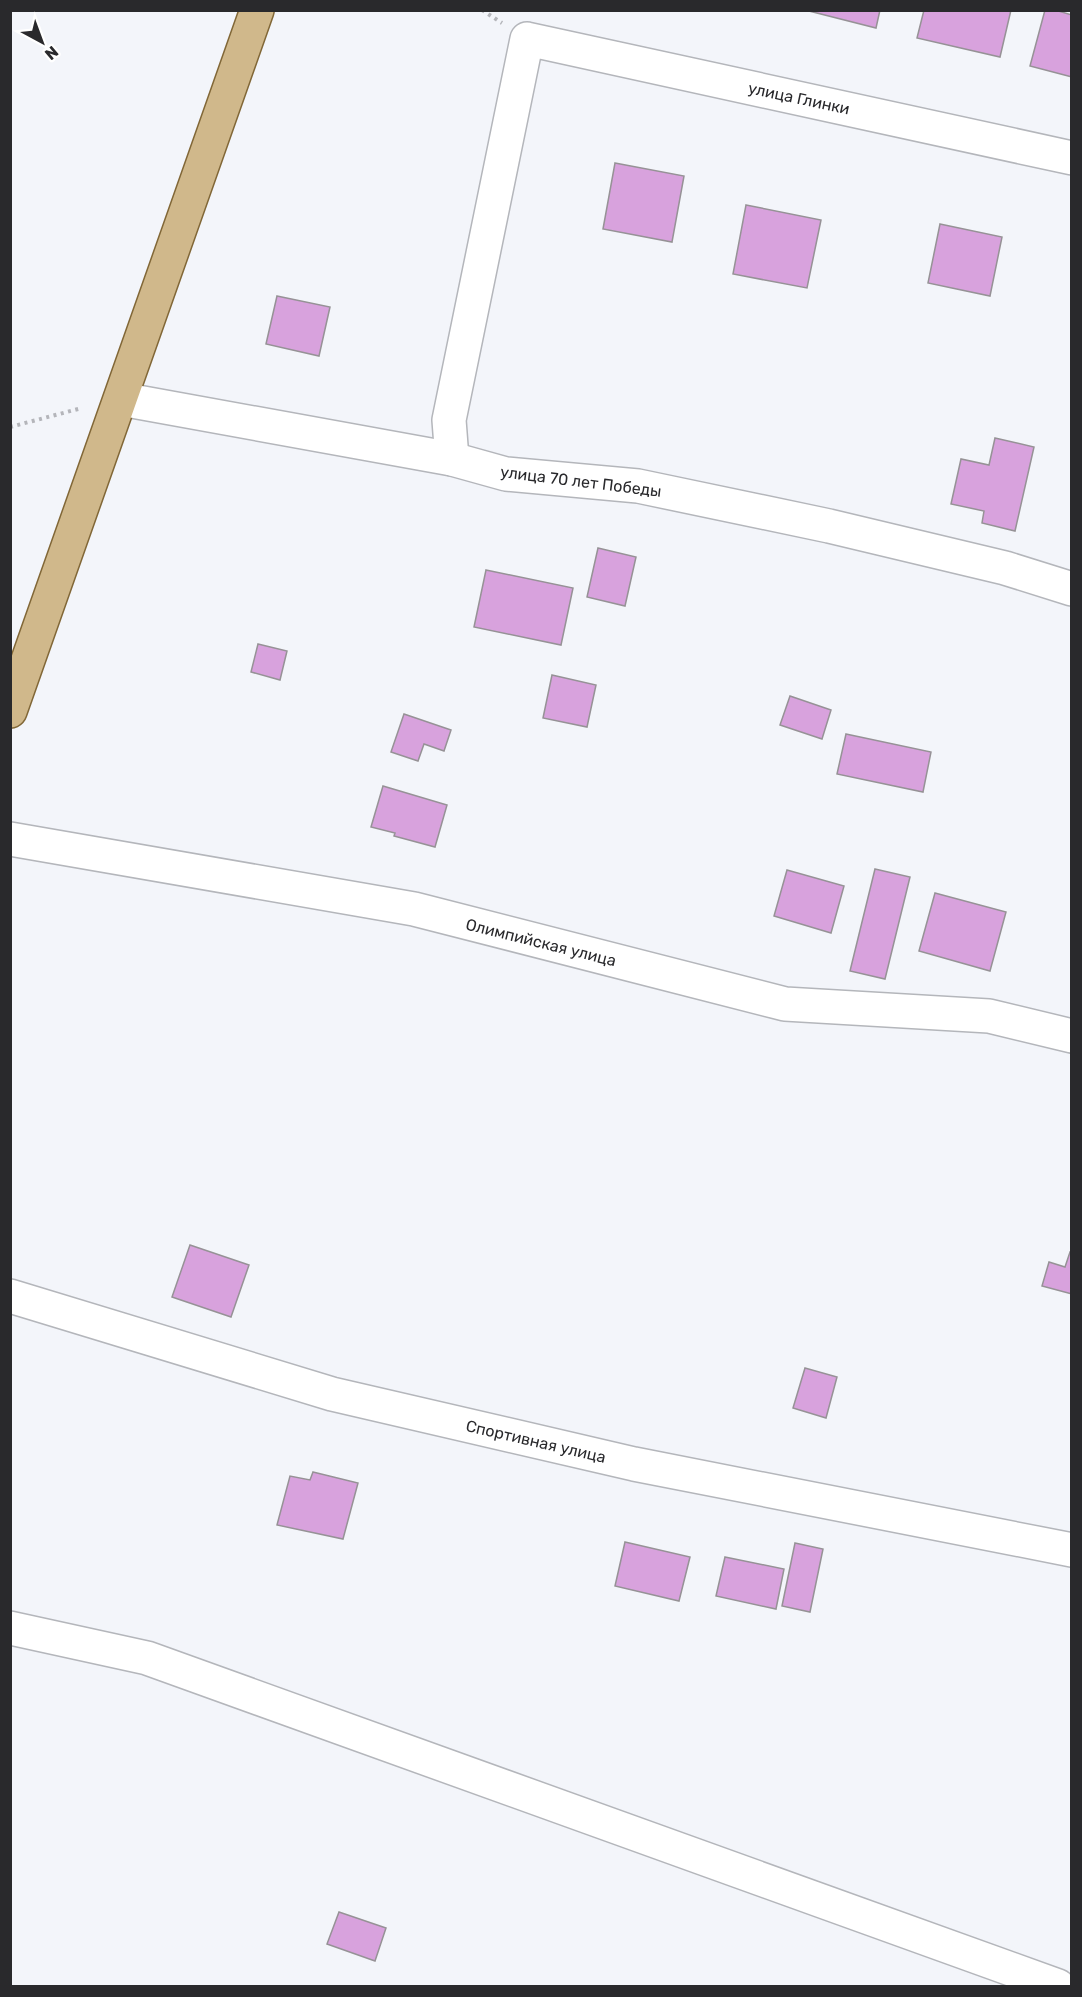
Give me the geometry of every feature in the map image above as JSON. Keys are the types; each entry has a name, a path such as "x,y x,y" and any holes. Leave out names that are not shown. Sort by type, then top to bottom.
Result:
{"main road":[{"path":"10,711 257,10"}],"street":[{"name":"улица Глинки","path":"452,459 449,420 527,39 1071,158"},
{"name":"улица 70 лет Победы","path":"121,399 452,459 506,474 638,486 817,524 1005,568 1071,589"},
{"name":"Олимпийская улица","path":"10,839 414,909 785,1004 989,1016 1071,1036"},
{"name":"Спортивная улица","path":"10,1296 332,1394 634,1464 1071,1550"},
{"path":"10,1628 147,1658 1058,1986"}],"path":[{"path":"10,428 121,399"}],"building":[{"path":"805,10 880,10 876,28"},
{"path":"924,10 1011,10 1000,57 917,38"},
{"path":"1045,10 1055,10 1072,15 1072,77 1030,66"},
{"path":"615,163 684,176 672,242 603,229"},
{"path":"746,205 821,220 807,288 733,274"},
{"path":"940,224 1002,237 990,296 928,283"},
{"path":"277,296 330,307 319,356 266,344"},
{"path":"995,438 1034,447 1015,531 982,523 984,511 951,504 961,459 989,465"},
{"path":"598,548 636,557 625,606 587,597"},
{"path":"486,570 573,588 561,645 474,627"},
{"path":"258,644 287,651 280,680 251,672"},
{"path":"552,675 596,685 587,727 543,718"},
{"path":"790,696 831,710 822,739 780,725"},
{"path":"404,714 451,730 444,751 424,744 418,761 391,752"},
{"path":"846,734 931,752 923,792 837,774"},
{"path":"383,786 447,805 435,847 371,827"},
{"path":"875,869 910,877 885,979 850,971"},
{"path":"787,870 844,886 831,933 774,916"},
{"path":"935,893 1006,912 990,971 919,951"},
{"path":"190,1245 249,1265 231,1317 172,1297"},
{"path":"1070,1252 1072,1253 1072,1294 1042,1286 1049,1262 1065,1267"},
{"path":"805,1368 837,1377 826,1418 793,1408"},
{"path":"313,1472 358,1483 343,1539 277,1525 290,1476 310,1480"},
{"path":"625,1542 690,1557 679,1601 615,1586"},
{"path":"795,1543 823,1549 810,1612 782,1606"},
{"path":"725,1557 784,1569 776,1609 716,1596"},
{"path":"339,1912 386,1928 375,1961 327,1944"}]}
